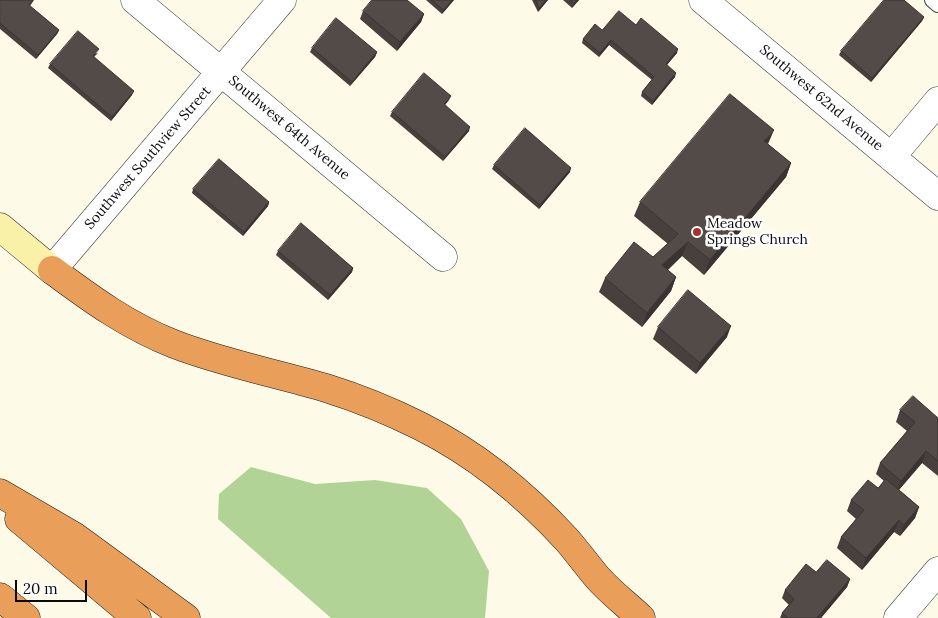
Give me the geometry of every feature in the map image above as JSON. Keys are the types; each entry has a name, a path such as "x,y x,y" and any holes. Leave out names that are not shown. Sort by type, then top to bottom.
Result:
{"highway":[{"path":"52,270 99,305 151,334 207,356 326,388 404,419 449,442 488,468 537,510 568,541 597,578 641,618"},
{"path":"0,493 74,536 186,618"},
{"path":"0,503 136,618"},
{"path":"597,578 612,618"},
{"path":"0,596 26,618"}],"main road":[{"path":"0,227 52,270"}],"street":[{"name":"Southwest 64th Avenue","path":"135,0 443,257"},
{"name":"Southwest Southview Street","path":"52,270 282,0"},
{"name":"Southwest 62nd Avenue","path":"703,0 938,196"},
{"path":"891,157 938,101"},
{"path":"898,618 938,571"}],"lane":[{"path":"932,0 938,5"}],"green space":[{"path":"251,467 315,484 375,480 427,488 461,519 489,571 485,618 331,618 218,519 219,494"}],"building":[{"path":"0,0 33,0 29,5 59,30 38,55 0,23"},
{"path":"372,0 407,0 424,14 400,42 363,11"},
{"path":"432,0 452,0 444,10"},
{"path":"536,0 546,0 539,8"},
{"path":"884,0 904,0 924,17 872,78 841,51"},
{"path":"619,11 636,25 641,18 678,49 666,64 676,73 653,101 642,92 654,77 611,40 600,53 583,39 595,24 602,30"},
{"path":"336,18 377,52 352,82 312,48"},
{"path":"78,31 99,49 93,56 134,91 112,117 50,64"},
{"path":"424,73 451,96 444,104 470,127 445,157 392,112"},
{"name":"Meadow Springs Church","path":"730,94 774,130 764,141 791,163 710,260 688,242 662,265 676,277 647,313 605,278 634,242 653,257 678,234 640,202"},
{"path":"525,128 571,168 540,205 494,165"},
{"path":"219,159 269,202 244,232 193,189"},
{"path":"301,223 353,268 330,295 278,251"},
{"path":"688,290 731,326 700,363 658,327"},
{"path":"913,396 938,418 938,461 926,451 901,481 880,463 915,422 900,410"},
{"path":"886,479 919,507 904,525 899,520 866,558 841,537 864,510 851,500 868,480 878,488"},
{"path":"827,560 850,579 817,618 788,618 782,613 794,599 785,590 806,564 816,572"}],"place":[{"name":"Meadow Springs Church","path":"697,232"}]}
